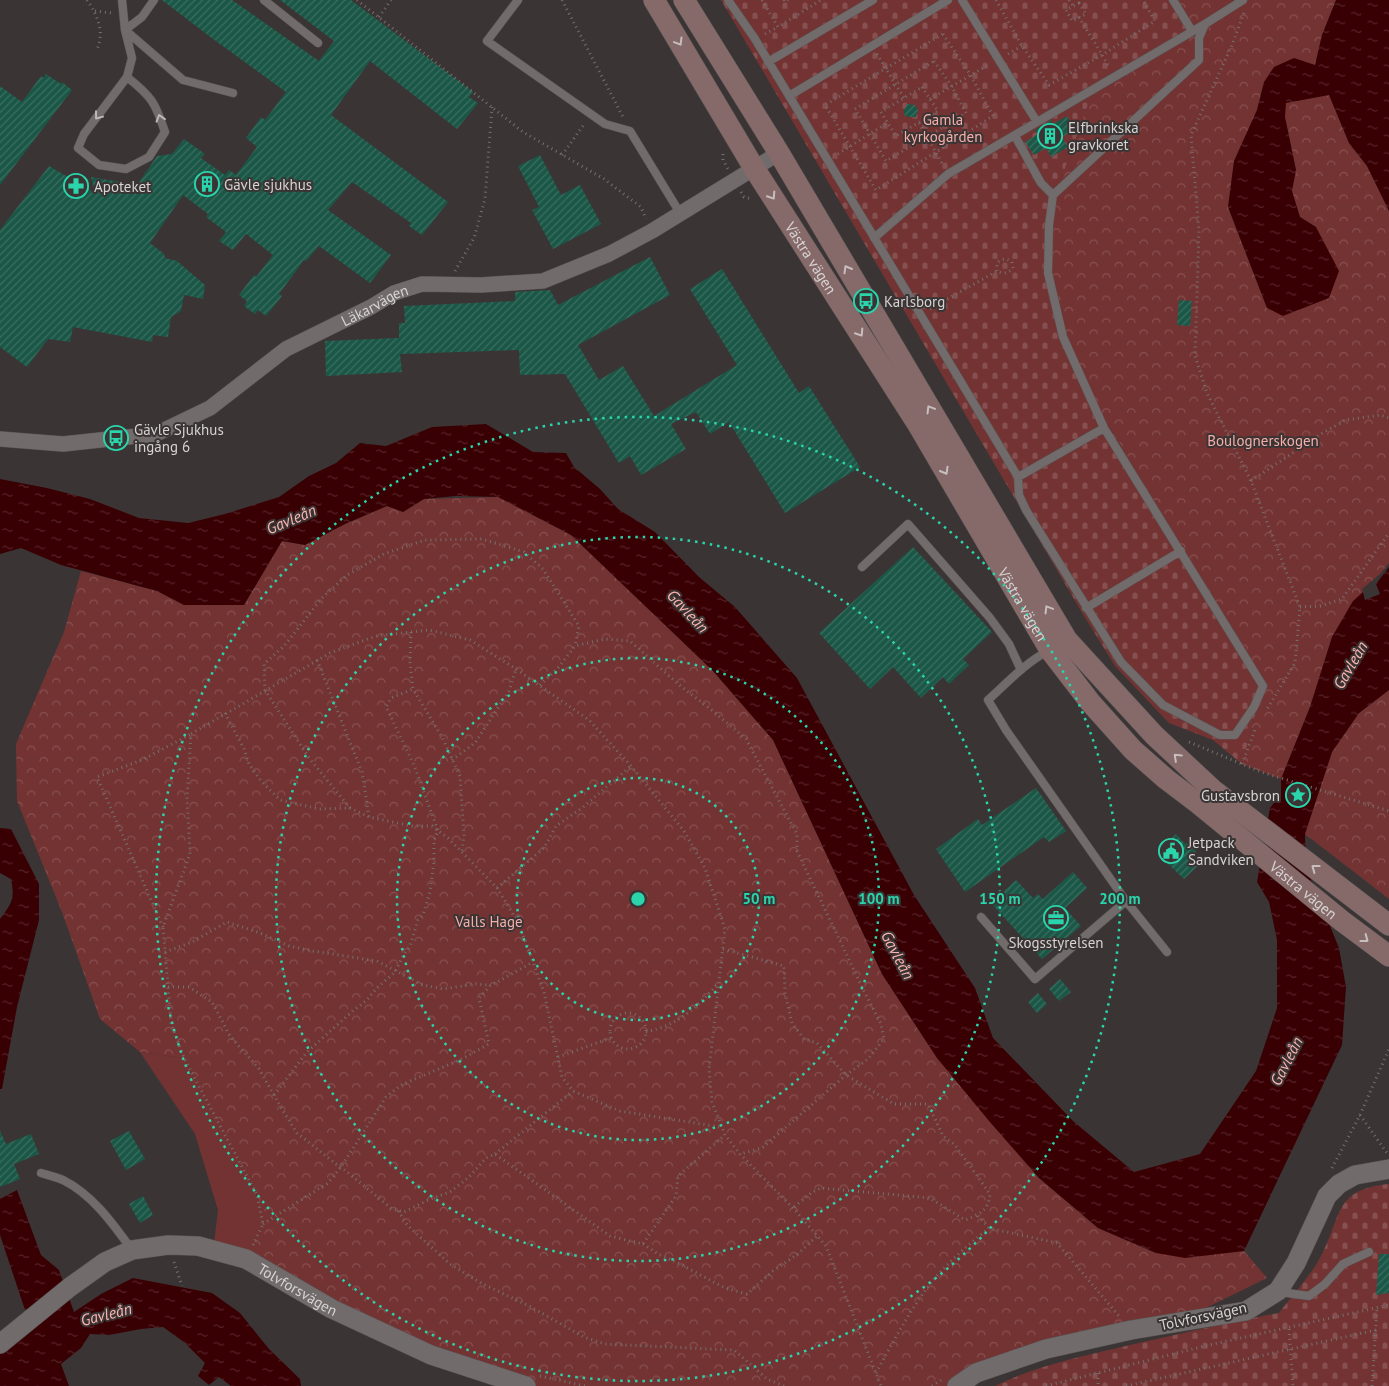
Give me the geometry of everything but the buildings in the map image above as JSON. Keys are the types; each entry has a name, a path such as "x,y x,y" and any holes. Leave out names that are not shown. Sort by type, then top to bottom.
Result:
{"main road":[{"name":"Västra vägen","path":"654,0 754,168 1059,645 1154,735 1206,797 1342,921 1389,956"},
{"name":"Västra vägen","path":"684,0 779,153 1059,645"},
{"name":"Västra vägen","path":"1206,797 1354,898 1389,925"}],"street":[{"path":"754,168 779,153"},
{"name":"Läkarvägen","path":"0,439 63,444 156,434 210,408 286,349 394,294 422,284 480,285 543,281 609,254 652,231 754,168"},
{"name":"Tolvforsvägen","path":"958,1386 976,1373 1046,1349 1131,1330 1246,1311 1278,1291 1296,1263 1327,1196 1339,1184 1356,1175 1389,1169"},
{"name":"Tolvforsvägen","path":"0,1344 70,1287 105,1262 132,1250 168,1245 198,1246 246,1259 332,1309 431,1354 526,1386"}],"lane":[{"path":"122,0 132,58 127,77 84,134 78,148 99,165 126,169 149,157 164,132 156,106 145,91 127,77"},
{"path":"126,30 142,17 154,0"},
{"path":"264,0 318,43"},
{"path":"518,0 486,41 605,124 630,131 680,213"},
{"path":"728,0 755,39 829,160 1018,477 1019,494 1026,510 1121,662 1163,705 1220,735 1234,735 1254,708 1263,686 1104,428 1063,337 1048,273 1049,225 1053,195 1199,60 1199,38 1205,24"},
{"path":"768,62 873,0"},
{"path":"789,96 948,0"},
{"path":"962,0 1037,122"},
{"path":"1173,0 1192,31"},
{"path":"874,238 948,174 1243,0"},
{"path":"126,30 183,80 233,93"},
{"path":"1015,136 1041,183 1053,195"},
{"path":"1018,477 1104,428"},
{"path":"862,567 908,524 990,618 1009,644 1021,670"},
{"path":"1086,608 1181,551"},
{"path":"1059,645 1039,656 988,700 1006,730 1126,901 1166,952"},
{"path":"980,917 1035,979 1126,901"},
{"path":"41,1173 63,1180 84,1194 101,1210 132,1250"},
{"path":"1278,1291 1309,1296 1326,1284 1343,1264 1368,1252"}],"path":[{"path":"87,0 95,11 100,28 97,49"},
{"path":"357,0 522,132 604,180 641,207 652,231"},
{"path":"379,17 392,0"},
{"path":"562,0 630,131"},
{"path":"762,0 778,27 821,0"},
{"path":"996,0 1022,46 1049,85 1102,55 1155,21 1143,0"},
{"path":"1069,0 1073,6"},
{"path":"1079,3 1086,14 1079,18 1072,22 1066,10 1079,3"},
{"path":"1246,9 1232,45 1191,135 1199,231 1195,356 1207,392 1251,482 1300,607 1294,663 1262,717"},
{"path":"95,11 124,15"},
{"path":"1079,18 1115,76"},
{"path":"943,34 971,76 993,116 876,190 825,105 943,34"},
{"path":"872,46 904,98"},
{"path":"930,99 1022,46"},
{"path":"934,61 952,87 966,113 886,161 855,109 895,84 934,61"},
{"path":"922,87 930,99 938,111 896,136 881,112 922,87"},
{"path":"447,284 474,238 485,198 492,107"},
{"path":"562,155 591,115"},
{"path":"829,160 888,123"},
{"path":"919,123 948,174"},
{"path":"1007,258 1012,262 1013,268 1010,272 1002,273 997,270 997,263 1002,259 1007,258"},
{"path":"921,315 997,270"},
{"path":"1251,482 1324,432 1346,420 1380,416 1389,418"},
{"path":"1300,607 1320,606 1342,599 1389,533"},
{"path":"540,686 576,646 579,626 543,569 524,552 482,540 425,540 377,558 347,575 322,598 284,646 264,664 264,690 309,758 350,808 369,817 412,826 432,826 462,852 497,888 512,912 533,962 544,992 562,1077 573,1091 620,1110 721,1127"},
{"path":"263,1224 257,1195 184,1058 171,1022 163,928 97,777 142,760 191,734 330,652 376,636 429,630 470,640 516,669 589,720 631,766 684,830 704,868 725,929 709,1069 712,1102 725,1135 740,1154 793,1208 826,1246 881,1386"},
{"path":"411,632 410,663 413,689 442,737 460,776 464,835 462,852"},
{"path":"576,646 605,639 630,641 678,684 746,739 797,834 797,851 862,989 881,1024 884,1039 868,1059 846,1075 762,1148 740,1154"},
{"path":"317,660 362,772 369,817"},
{"path":"452,760 475,743 509,691 516,669"},
{"path":"274,1096 307,1052 366,1001 395,972 402,956 410,946 418,920 423,915 430,892 434,862 434,840 438,831 414,765 386,707 391,698 413,689"},
{"path":"225,713 244,749 249,764 261,781 280,800 318,809 350,808"},
{"path":"1242,764 1257,724"},
{"path":"163,928 190,854 187,797 191,734"},
{"path":"1188,741 1261,772 1389,812"},
{"path":"497,888 544,848 556,826 582,808 631,766"},
{"path":"165,952 192,942 227,922 260,933 289,946 377,961 423,985 443,989 476,984 490,986"},
{"path":"723,949 784,966 785,993 792,1023 804,1039 816,1043 846,1075 894,1104 928,1104 943,1136 955,1145 990,1194 990,1202 978,1216 965,1220 930,1198 821,1188 811,1193 793,1208"},
{"path":"246,1259 263,1224 328,1183 341,1167 386,1097 401,1085 462,1059 489,1044 479,998 490,986 533,962"},
{"path":"646,1032 664,1028 679,1020 698,1005 720,983"},
{"path":"168,987 189,987 212,1002 230,1036 259,1069 298,1133 392,1209 398,1211 404,1212 450,1192 469,1177 486,1158 495,1154 573,1091"},
{"path":"628,1012 640,1016 644,1021 646,1032 642,1043 631,1048 620,1047 612,1038 610,1026 617,1016 628,1012"},
{"path":"558,1057 612,1038"},
{"path":"1330,1173 1360,1115 1389,1049"},
{"path":"1360,1115 1389,1156"},
{"path":"643,1244 676,1196 678,1176 725,1135"},
{"path":"495,1154 610,1236 643,1244 658,1254 725,1288 747,1294 798,1254 817,1236"},
{"path":"398,1211 408,1226 450,1264 481,1283 531,1307 584,1337 605,1344 734,1350 767,1379 784,1386"},
{"path":"978,1216 988,1228 1057,1243 1131,1330"},
{"path":"876,1374 907,1317 931,1283 962,1250 988,1228"},
{"path":"168,1245 182,1286"},
{"path":"1046,1386 1205,1346 1389,1305"},
{"path":"1372,1386 1378,1308"},
{"path":"1288,1329 1292,1386"},
{"path":"1126,1386 1290,1351 1376,1330"},
{"path":"1098,1372 1098,1386"}],"green space":[{"name":"Gamla kyrkogården","path":"721,0 1177,0 1192,31 1093,402 1119,442 1263,686 1242,764 1213,740 1169,723 1115,666"},
{"name":"Boulognerskogen","path":"1177,0 1336,0 1322,35 1315,66 1264,82 1257,110 1234,161 1228,207 1267,308 1316,227 1300,217 1291,191 1296,170 1285,117 1285,103 1329,95 1349,143 1367,166 1389,211 1389,565 1332,637 1310,707 1281,779 1242,764 1263,686 1119,442 1093,402 1063,337 1051,272 1052,204 1091,96 1192,31"},
{"name":"Valls Hage","path":"499,497 571,535 713,671 773,740 882,974 937,1058 1039,1178 1098,1228 1156,1253 1244,1251 1267,1278 1177,1322 1131,1330 957,1386 526,1386 431,1355 246,1259 263,1224 257,1195 184,1058 140,1052 100,1019 62,912 17,801 16,744 64,632 81,571 157,591 184,605 244,605 282,541 305,545 345,524 387,506 403,512 424,499"},
{"path":"1389,690 1389,899 1305,834 1332,752 1359,713"},
{"path":"140,1052 184,1058 244,1168 262,1211 263,1224 246,1259 214,1244 218,1210 195,1134"},
{"path":"1389,1184 1389,1386 995,1386 1028,1372 1078,1357 1279,1313 1317,1263 1328,1242 1337,1217 1348,1199 1358,1192 1371,1187"}],"water":[{"path":"1336,0 1389,0 1389,211 1367,166 1349,143 1329,95 1286,103 1285,117 1296,170 1292,191 1300,217 1316,227 1339,271 1329,298 1283,316 1267,308 1228,207 1234,161 1257,110 1264,82 1274,67 1294,58 1315,65 1322,35"},
{"name":"Gavleån","path":"486,424 533,452 566,453 574,467 600,489 618,509 655,532 699,577 735,607 797,678 914,895 975,988 993,1038 1073,1121 1134,1172 1200,1154 1256,1071 1277,1008 1277,940 1269,902 1257,882 1270,808 1281,794 1281,779 1310,707 1332,637 1353,601 1382,575 1389,565 1389,690 1359,713 1332,752 1305,834 1306,867 1339,948 1346,987 1342,1045 1244,1251 1185,1258 1156,1253 1098,1228 1039,1178 937,1058 882,974 773,740 713,671 571,535 498,497 456,496 424,499 403,512 387,506 345,524 305,545 282,541 244,605 184,605 157,591 61,565 21,548 0,554 0,479 90,499 139,518 188,523 225,514 279,497 309,476 336,463 360,443 386,446 432,427"},
{"path":"0,828 11,829 39,884 39,920 17,1007 2,1089 0,1089 0,919 10,905 13,891 11,879 0,873"},
{"name":"Gavleån","path":"17,1190 41,1255 59,1270 74,1312 101,1294 133,1278 212,1293 240,1313 269,1349 300,1379 301,1386 231,1386 219,1377 209,1385 198,1376 205,1363 184,1342 163,1327 109,1335 90,1334 81,1348 61,1364 69,1386 0,1386 0,1336 31,1328 0,1235 0,1199"}],"pier":[{"path":"1389,563 1389,567 1376,584 1380,594 1365,600 1362,589 1380,574"}],"place":[{"name":"Elfbrinkska gravkoret","path":"1050,136"},
{"name":"Gävle sjukhus","path":"207,184"},
{"name":"Apoteket","path":"76,186"},
{"name":"Karlsborg","path":"866,301"},
{"name":"Gävle Sjukhus ingång 6","path":"116,438"},
{"name":"Gustavsbron","path":"1298,795"},
{"name":"Jetpack Sandviken","path":"1171,851"},
{"name":"Skogsstyrelsen","path":"1056,918"}]}
